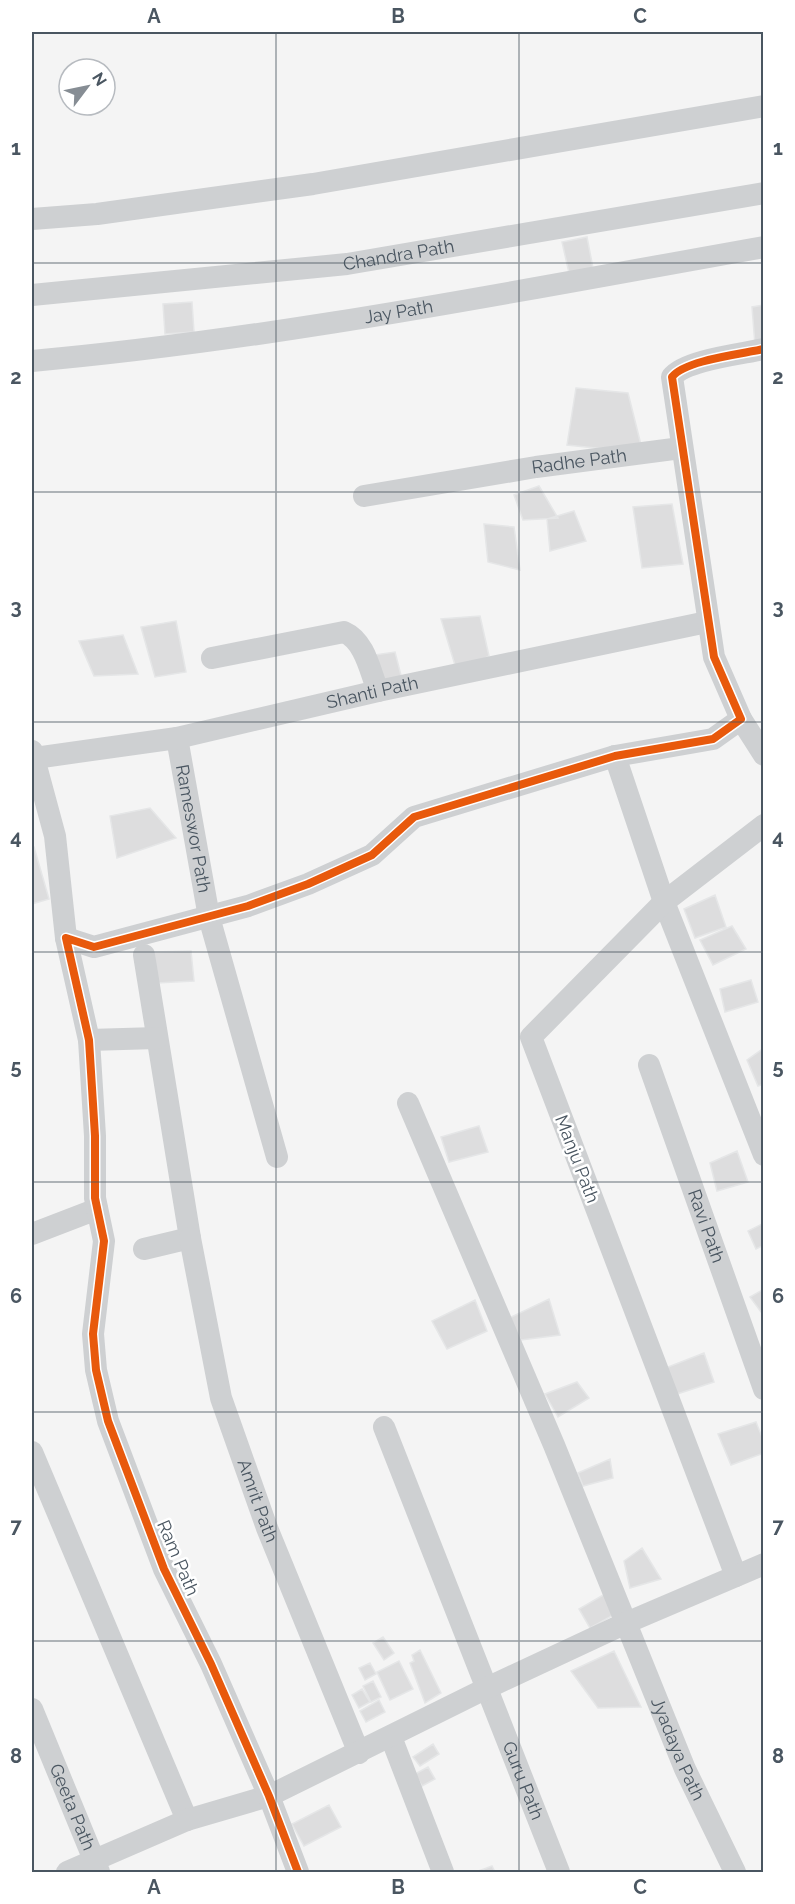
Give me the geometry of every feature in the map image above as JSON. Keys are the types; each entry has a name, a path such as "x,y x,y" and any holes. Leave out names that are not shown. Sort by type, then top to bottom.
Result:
{"street":[{"path":"32,219 97,214 313,184 764,106"},
{"name":"Chandra Path","path":"32,295 347,264 764,193"},
{"name":"Jay Path","path":"32,361 108,354 382,315 764,247"},
{"path":"764,350 677,371 672,377 714,657 741,719 764,755"},
{"name":"Radhe Path","path":"363,496 681,448"},
{"name":"Shanti Path","path":"33,754 177,738 378,691 707,622"},
{"path":"212,658 344,632 353,636 359,643 378,691"},
{"path":"66,938 94,947 209,917 308,884 372,855 414,817 615,756 713,739 741,719"},
{"name":"Rameswor Path","path":"177,738 209,917 277,1157"},
{"name":"Ram Path","path":"33,754 55,836 66,938 89,1040 97,1209 104,1241 93,1334 96,1370 108,1421 164,1569 211,1664 269,1796 298,1872"},
{"path":"615,756 664,902 764,1155"},
{"name":"Manju Path","path":"736,1576 531,1037 664,902 764,825"},
{"name":"Amrit Path","path":"144,955 190,1238 221,1398 267,1528 359,1753"},
{"path":"89,1040 157,1038"},
{"name":"Ravi Path","path":"650,1065 764,1389"},
{"name":"Jyadaya Path","path":"408,1103 555,1445 685,1770 735,1872"},
{"path":"32,1234 97,1209"},
{"path":"144,1249 190,1238"},
{"name":"Guru Path","path":"384,1426 489,1687 560,1872"},
{"path":"32,1452 187,1820"},
{"path":"67,1872 97,1867 187,1820 269,1796 489,1687 626,1623 764,1564"},
{"name":"Geeta Path","path":"32,1709 97,1867"},
{"path":"391,1737 442,1872"}],"building":[{"path":"587,237 593,268 569,273 562,242"},
{"path":"192,302 194,332 165,334 163,304"},
{"path":"764,305 764,344 755,345 752,307"},
{"path":"576,388 628,393 643,453 567,445"},
{"path":"539,486 558,518 523,520 514,495"},
{"path":"672,504 683,564 642,568 633,507"},
{"path":"574,511 586,541 550,551 547,519"},
{"path":"484,524 514,527 520,570 488,562"},
{"path":"480,616 489,656 458,675 441,619"},
{"path":"176,621 186,672 155,677 141,627"},
{"path":"123,635 138,674 94,676 79,641"},
{"path":"395,652 403,683 378,686 367,656"},
{"path":"150,808 176,838 117,858 110,816"},
{"path":"34,847 49,899 32,904 32,848"},
{"path":"715,895 726,927 695,938 684,909"},
{"path":"732,926 746,949 713,965 700,940"},
{"path":"191,951 194,981 157,983 154,952"},
{"path":"751,980 758,1002 725,1012 720,989"},
{"path":"764,1048 764,1084 758,1086 747,1060"},
{"path":"479,1126 488,1152 449,1162 441,1137"},
{"path":"737,1151 748,1182 717,1191 710,1163"},
{"path":"764,1223 764,1245 756,1249 748,1231"},
{"path":"764,1289 764,1316 750,1297"},
{"path":"549,1299 560,1335 521,1340 509,1318"},
{"path":"475,1300 487,1331 447,1349 432,1321"},
{"path":"704,1353 714,1382 668,1397 658,1371"},
{"path":"577,1382 589,1398 558,1417 545,1394"},
{"path":"756,1422 764,1442 764,1453 731,1465 718,1434"},
{"path":"610,1459 613,1478 583,1486 578,1473"},
{"path":"642,1548 661,1579 630,1588 624,1561"},
{"path":"610,1591 619,1612 590,1628 579,1609"},
{"path":"383,1637 394,1653 384,1660 373,1643"},
{"path":"420,1650 441,1693 425,1703 410,1663 414,1661 412,1655"},
{"path":"614,1651 641,1707 598,1708 571,1671"},
{"path":"399,1661 413,1689 390,1700 377,1672"},
{"path":"370,1663 376,1674 365,1680 359,1668"},
{"path":"373,1681 381,1697 371,1702 363,1686"},
{"path":"362,1689 370,1702 359,1708 352,1695"},
{"path":"379,1700 385,1712 366,1722 360,1711"},
{"path":"433,1744 439,1754 420,1766 413,1757"},
{"path":"428,1767 435,1779 422,1786 415,1774"},
{"path":"329,1805 341,1827 304,1846 292,1824"},
{"path":"492,1866 495,1872 476,1872"}],"cycle path":[{"path":"298,1872 269,1796 211,1664 164,1569 108,1421 96,1370 93,1334 104,1241 95,1198 95,1136 89,1040 66,938 94,947 248,906 308,884 372,855 414,817 615,756 713,739 741,719 714,657 672,377 679,371 701,362 764,349"}]}
